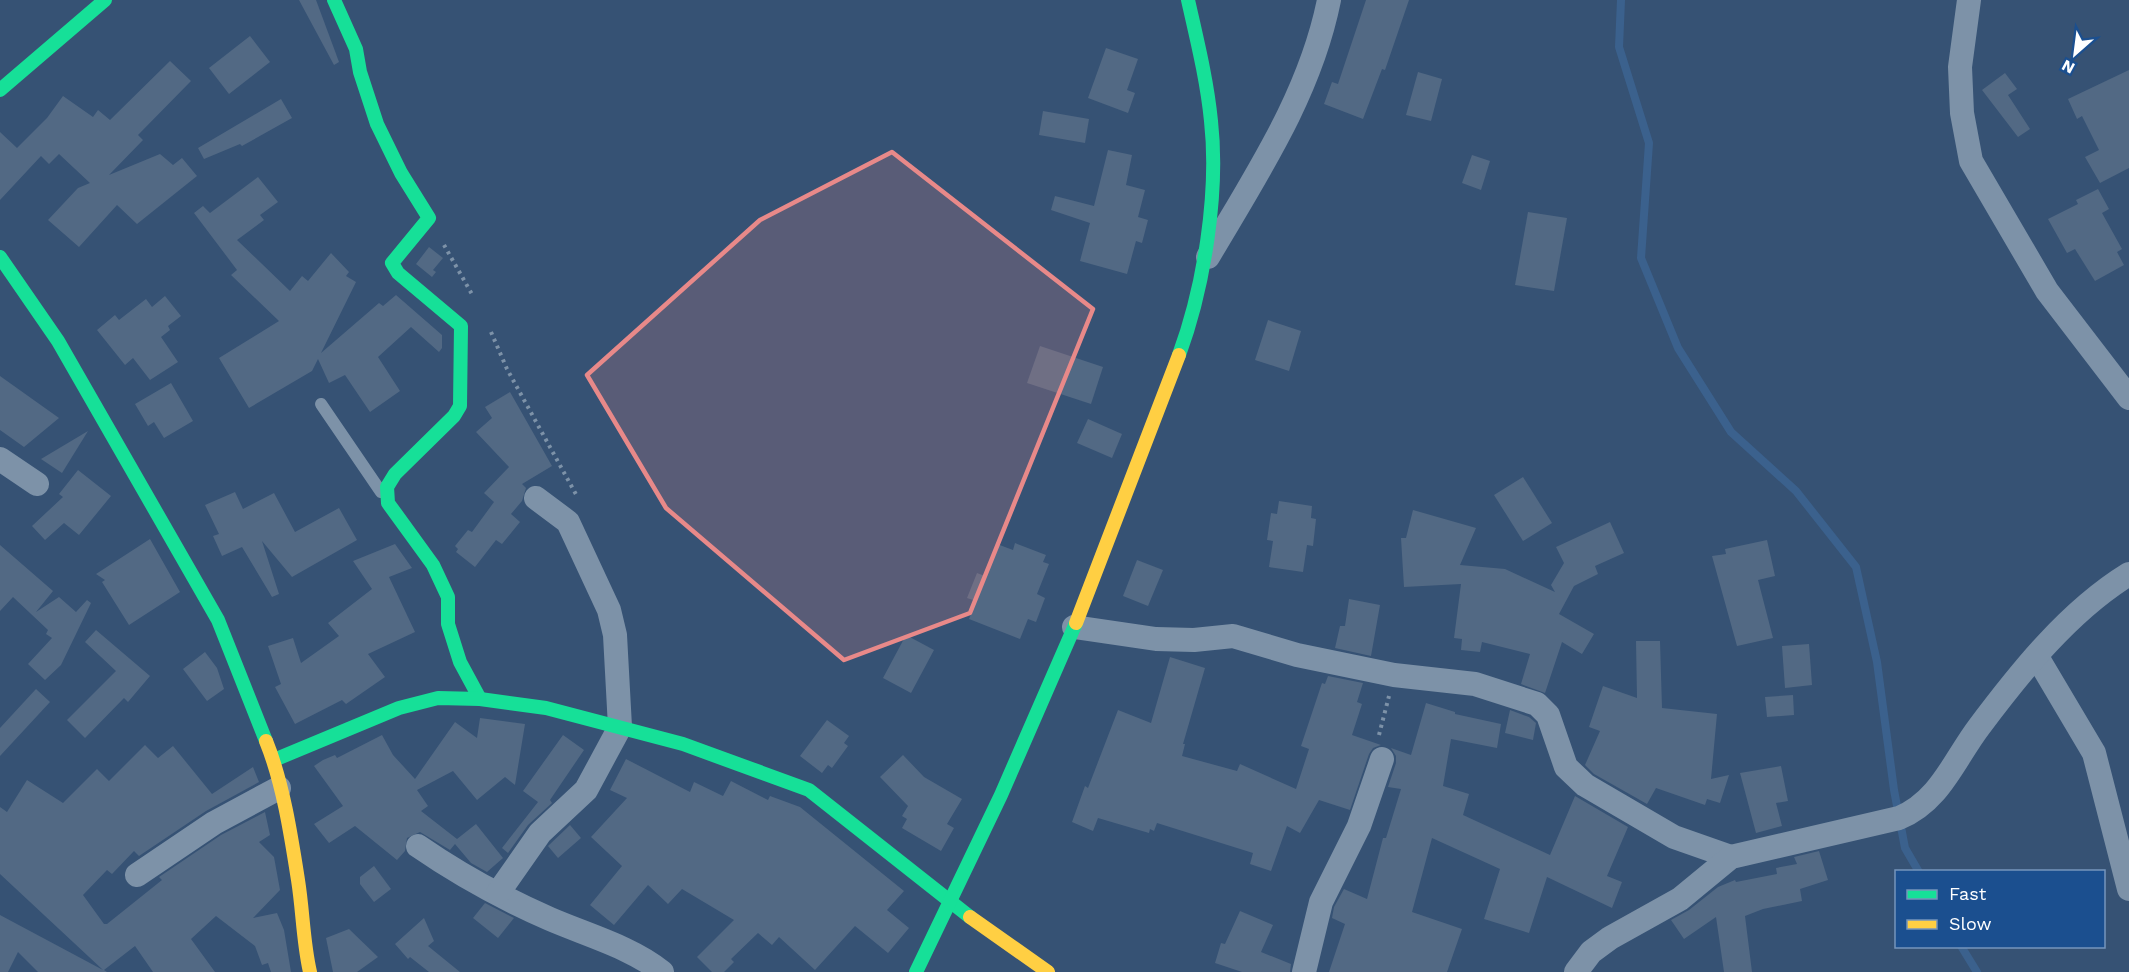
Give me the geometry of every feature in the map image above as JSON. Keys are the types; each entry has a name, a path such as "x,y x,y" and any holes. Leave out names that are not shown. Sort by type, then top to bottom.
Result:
{"street":[{"path":"0,90 105,0"},
{"path":"334,0 356,50 360,72 377,124 401,173 429,219 392,263 398,273 461,326 460,406 454,416 395,474 387,487 388,503 433,565 448,597 448,624 460,662 480,699"},
{"path":"916,972 1001,795 1074,627 1176,369 1190,325 1200,269 1213,161 1204,77 1188,0"},
{"path":"1200,269 1262,165 1303,89 1329,0"},
{"path":"1969,0 1960,67 1962,113 1971,161 2047,291 2129,398"},
{"path":"0,257 58,341 200,585 218,621 274,760 298,881 304,947 310,972"},
{"path":"0,459 37,484"},
{"path":"498,894 540,833 586,789 620,727 615,636 609,610 568,522 536,498"},
{"path":"1576,972 1591,952 1610,938 1680,899 1731,857 1899,818 1915,811 1938,789 1979,727 2037,657 2085,607 2129,574"},
{"path":"1074,627 1156,639 1194,640 1233,636 1297,655 1394,675 1475,684 1536,704 1548,715 1566,767 1585,785 1674,837 1731,857"},
{"path":"2037,657 2094,753 2129,889"},
{"path":"274,760 399,708 438,698 480,699 546,708 683,744 809,790 949,902 1048,972"},
{"path":"1304,972 1321,902 1359,826 1382,759"},
{"path":"137,874 214,823 279,788"},
{"path":"418,846 462,876 548,919 617,947 662,972"}],"lane":[{"path":"321,404 388,503"}],"path":[{"path":"429,219 474,299"},
{"path":"490,329 507,369 579,500 568,522"},
{"path":"1382,759 1378,740 1394,675"}],"highlighted area":[{"path":"892,152 1093,309 1048,426 970,613 844,660 666,508 587,375 760,220"}],"building":[{"path":"299,0 316,0 339,62 334,65"},
{"path":"1366,0 1409,0 1385,70 1382,69 1363,119 1324,104 1332,82 1338,84"},
{"path":"250,36 270,62 229,94 209,68"},
{"path":"1106,48 1138,59 1127,90 1135,93 1128,113 1088,98"},
{"path":"170,61 191,81 138,135 143,140 109,175 160,154 173,165 182,158 197,176 137,224 117,205 79,247 48,220 78,188 90,183 59,154 49,164 41,156 0,200 0,132 17,148 47,118 63,96 93,117 98,110 110,120"},
{"path":"2129,70 2129,168 2100,183 2085,157 2099,150 2082,116 2077,119 2068,99"},
{"path":"1418,72 1442,79 1431,121 1406,115"},
{"path":"2005,73 2017,89 2008,95 2030,129 2018,137 1982,90"},
{"path":"281,99 292,118 242,146 240,144 204,159 198,148"},
{"path":"1043,111 1089,119 1085,143 1039,135"},
{"path":"1108,150 1132,155 1126,185 1145,190 1138,217 1148,220 1142,243 1136,241 1127,274 1080,261 1090,223 1051,210 1055,196 1094,206"},
{"path":"1472,155 1490,161 1481,190 1462,183"},
{"path":"258,177 278,202 260,215 264,220 237,240 290,291 302,276 308,281 331,253 349,272 346,276 356,282 321,353 379,303 383,306 396,295 442,335 442,348 439,352 411,327 378,357 400,391 370,412 345,375 329,383 318,359 312,371 249,408 219,358 279,321 231,275 237,270 194,213 203,206 210,213"},
{"path":"2098,189 2109,209 2102,213 2122,249 2117,252 2124,265 2095,281 2075,249 2067,253 2048,219 2078,204 2076,200"},
{"path":"1528,212 1567,218 1554,291 1515,285"},
{"path":"429,247 443,258 433,270 436,272 432,277 416,264"},
{"path":"165,296 181,316 168,326 170,330 161,337 178,362 150,380 133,358 125,365 97,330 115,315 119,320 146,299 152,307"},
{"path":"1268,320 1301,331 1289,371 1255,360"},
{"path":"1040,346 1103,367 1091,404 1027,383"},
{"path":"0,376 59,418 24,447 0,430"},
{"path":"171,383 193,421 164,438 154,422 148,426 135,404"},
{"path":"510,392 552,466 522,484 526,488 522,501 511,514 520,522 502,544 496,540 475,567 456,552 458,549 455,546 468,530 472,532 494,502 484,493 509,467 476,432 492,418 485,407"},
{"path":"1088,419 1122,434 1112,458 1077,443"},
{"path":"88,431 62,473 41,459"},
{"path":"78,470 111,496 79,535 64,523 45,540 32,526 63,497 59,494"},
{"path":"1523,477 1552,523 1523,541 1494,495"},
{"path":"235,492 243,509 274,493 295,532 339,508 357,540 292,577 262,541 279,594 272,597 242,547 222,556 213,536 219,534 205,505"},
{"path":"1279,501 1312,506 1311,518 1316,519 1313,546 1307,545 1303,572 1269,567 1273,541 1267,540 1271,513 1277,514"},
{"path":"1413,510 1476,528 1460,565 1505,569 1555,592 1551,585 1564,563 1556,547 1610,522 1624,553 1595,566 1598,574 1574,586 1559,614 1594,634 1582,654 1562,642 1545,693 1521,684 1530,654 1482,642 1480,652 1461,650 1462,639 1454,638 1461,584 1404,587 1401,538 1406,538"},
{"path":"150,539 180,592 129,625 102,582 105,580 96,574"},
{"path":"1767,540 1775,576 1758,580 1773,638 1737,646 1712,556 1726,554 1725,549"},
{"path":"1015,543 1046,555 1043,562 1049,564 1037,594 1045,598 1036,622 1028,619 1020,639 969,619 976,601 967,598 977,573 985,576 997,544 1013,550"},
{"path":"395,544 412,568 389,577 415,632 368,654 385,677 346,704 342,700 295,724 275,687 281,684 268,646 293,638 301,663 339,636 328,623 372,589 353,561"},
{"path":"0,545 53,591 36,612 59,597 76,612 87,600 91,603 61,665 45,680 28,664 52,638 46,634 48,630 13,597 0,611"},
{"path":"1137,560 1163,570 1148,606 1123,596"},
{"path":"1349,599 1380,605 1371,656 1335,648 1340,626 1345,626"},
{"path":"96,630 150,676 128,702 124,698 85,738 67,720 116,671 85,642"},
{"path":"906,635 934,650 911,693 883,678"},
{"path":"1636,641 1660,641 1662,708 1717,714 1711,779 1729,775 1720,803 1707,799 1705,805 1656,788 1647,804 1594,774 1585,765 1600,731 1589,727 1603,686 1637,698"},
{"path":"1809,644 1812,685 1785,688 1782,646"},
{"path":"205,652 217,668 224,689 207,701 183,669"},
{"path":"1170,657 1205,668 1183,744 1185,744 1182,756 1237,771 1240,764 1296,789 1309,749 1301,746 1322,683 1325,684 1328,676 1363,683 1357,702 1362,704 1352,735 1381,745 1373,748 1369,754 1350,810 1319,800 1300,833 1287,826 1271,871 1250,864 1253,853 1157,823 1154,831 1150,829 1149,833 1098,818 1093,831 1072,822 1085,786 1088,788 1118,710 1151,723"},
{"path":"36,689 50,702 0,756 0,728"},
{"path":"1793,695 1794,715 1767,717 1765,697"},
{"path":"1426,703 1455,712 1455,714 1501,724 1497,748 1451,739 1443,786 1469,794 1463,815 1550,855 1575,796 1628,827 1607,876 1622,882 1612,908 1547,877 1529,933 1484,919 1500,869 1432,838 1412,912 1462,929 1447,972 1329,972 1345,924 1332,918 1334,907 1344,889 1367,899 1383,838 1386,838 1401,789 1388,787 1396,763 1396,756 1391,748 1411,755"},
{"path":"1510,710 1529,717 1536,723 1533,740 1505,733"},
{"path":"480,718 525,724 515,785 505,777 477,800 453,771 417,790 428,806 421,811 457,839 476,824 503,858 487,872 471,863 455,844 450,850 420,832 407,838 405,851 397,860 355,826 329,843 314,824 343,806 314,766 323,760 335,755 337,758 382,735 393,755 415,779 455,722 477,738"},
{"path":"827,720 849,736 844,743 848,746 832,768 828,765 822,773 800,756"},
{"path":"563,735 584,750 550,800 552,803 528,825 508,853 502,848 538,802 523,791"},
{"path":"145,745 158,758 173,746 212,794 253,767 259,782 206,811 139,856 134,851 112,874 107,870 83,895 104,924 107,924 162,880 159,877 221,835 265,812 270,835 259,842 274,857 280,890 253,918 277,913 284,930 291,972 271,972 268,963 262,965 255,946 216,916 191,939 215,972 153,972 135,946 104,970 107,972 38,972 18,952 8,972 0,972 0,915 103,970 0,874 0,807 7,812 27,780 63,803 97,769 109,781"},
{"path":"903,755 924,777 962,799 947,824 954,828 941,851 902,828 907,819 902,816 908,806 880,777"},
{"path":"626,759 690,792 694,782 723,796 731,781 768,800 770,796 800,807 904,891 887,910 909,928 888,953 855,926 815,970 779,937 772,945 758,933 731,959 734,962 724,972 712,972 697,957 734,920 682,889 668,904 648,885 614,925 590,905 622,866 591,837 627,798 610,790"},
{"path":"1781,766 1788,801 1776,803 1782,826 1756,833 1740,773"},
{"path":"570,825 581,838 558,858 548,846"},
{"path":"1819,851 1828,880 1800,889 1802,901 1763,909 1745,916 1752,972 1724,972 1716,917 1684,939 1671,920 1689,910 1718,887 1735,880 1736,882 1777,874 1776,868 1797,864 1794,857"},
{"path":"374,866 391,889 374,902 360,884 360,877"},
{"path":"485,903 514,918 498,938 473,918"},
{"path":"1240,911 1273,925 1261,952 1291,964 1290,972 1242,972 1215,963 1221,943 1225,944"},
{"path":"424,918 434,941 428,946 460,972 429,972 410,957 408,959 395,944"},
{"path":"349,929 378,957 357,972 333,972 326,938"}],"waterway":[{"path":"1621,0 1619,47 1649,143 1641,258 1678,348 1731,432 1796,491 1856,567 1877,662 1894,790 1905,848 1918,870"},
{"path":"1962,948 1977,972"}],"traffic: fast":[{"path":"0,90 105,0"},
{"path":"334,0 356,49 360,72 377,124 401,173 429,218 392,263 398,273 461,326 460,406 454,416 395,474 387,487 388,503 433,565 448,597 448,624 460,662 480,699"},
{"path":"1179,355 1196,300 1202,270 1213,178 1209,106 1188,0"},
{"path":"0,257 58,341 218,620 266,741"},
{"path":"916,972 1001,795 1076,623"},
{"path":"274,760 399,708 438,698 480,699 546,708 683,744 809,790 970,917"}],"traffic: slow":[{"path":"1076,623 1179,355"},
{"path":"266,741 282,792 289,827 310,972"},
{"path":"970,917 1048,972"}]}
